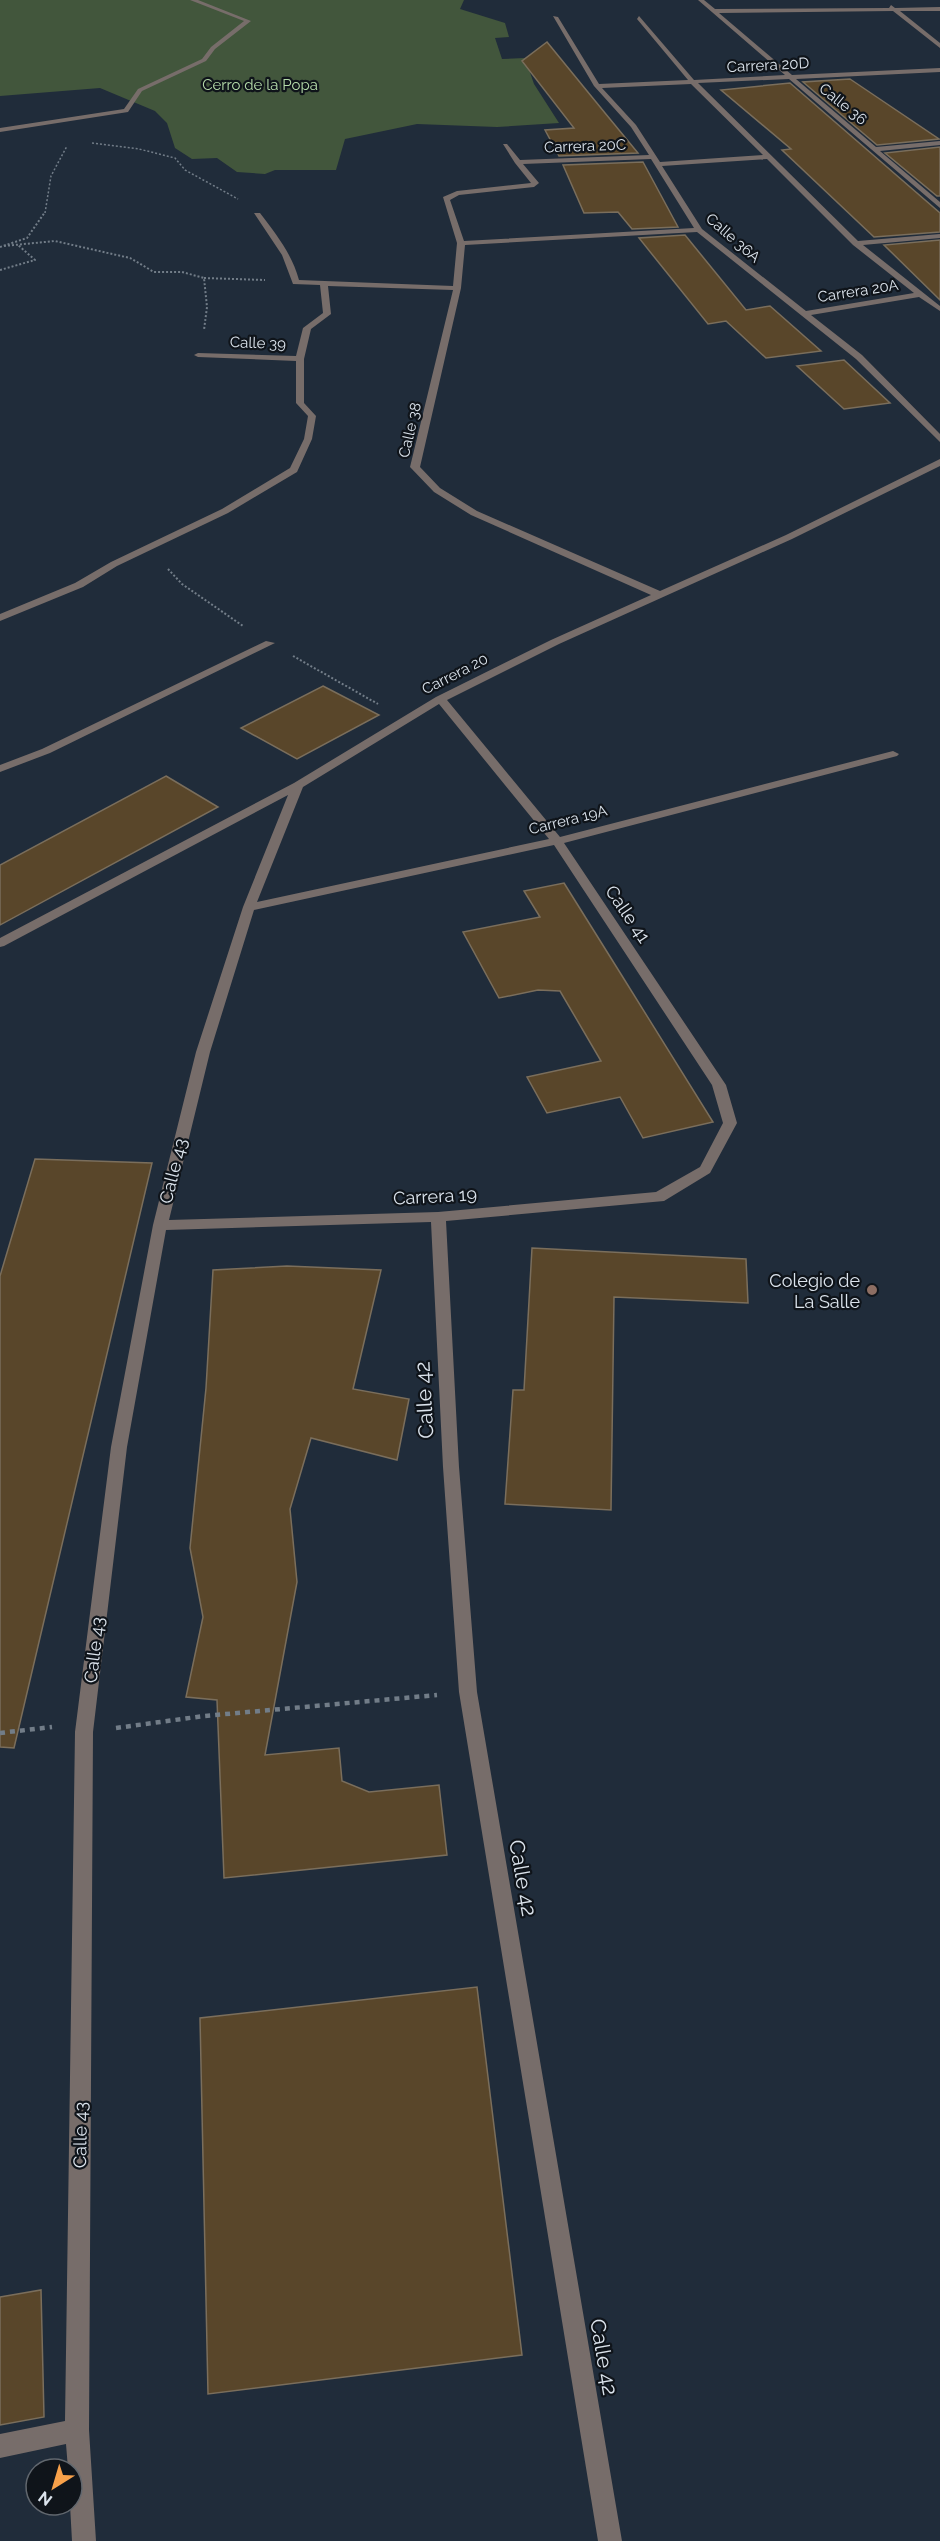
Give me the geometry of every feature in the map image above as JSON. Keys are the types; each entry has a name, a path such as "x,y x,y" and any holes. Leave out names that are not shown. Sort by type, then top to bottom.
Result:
{"street":[{"path":"0,130 126,111 140,90 160,79 187,70 204,60 248,21 193,0"},
{"name":"Calle 36","path":"701,0 940,206"},
{"path":"882,0 940,46"},
{"path":"712,11 940,9"},
{"name":"Calle 36A","path":"555,17 597,86 634,126 699,230 859,357 940,439"},
{"path":"639,18 693,82 856,243 939,309"},
{"name":"Carrera 20D","path":"597,86 940,70"},
{"path":"876,149 940,143"},
{"path":"505,145 517,162"},
{"name":"Carrera 20C","path":"517,162 768,157"},
{"name":"Calle 38","path":"517,162 535,183 532,186 448,195 446,199 461,243 457,288 415,467 437,490 474,513 662,596"},
{"path":"256,215 276,238 293,267 296,282 457,288"},
{"path":"461,243 699,230"},
{"path":"856,243 940,236"},
{"path":"300,359 307,328 327,314 324,284"},
{"name":"Carrera 20A","path":"802,314 919,295"},
{"name":"Calle 39","path":"0,618 79,585 114,564 225,511 294,470 308,439 312,416 300,403 300,359 198,355"},
{"name":"Carrera 20","path":"0,943 298,785 440,699 555,642 662,596 940,462"},
{"path":"0,769 46,751 270,643"},
{"name":"Calle 41","path":"440,699 557,841 719,1085 730,1122 705,1170"},
{"name":"Carrera 19A","path":"249,907 557,841 892,754"},
{"name":"Calle 43","path":"84,2541 77,2430 85,1728 119,1447 160,1225 203,1052 249,907 298,785"},
{"name":"Carrera 19","path":"160,1225 438,1217 659,1197 705,1170"},
{"name":"Calle 42","path":"438,1217 451,1467 468,1692 610,2541"},
{"path":"0,2446 77,2430"}],"path":[{"path":"0,247 27,238 45,214 51,176 71,138 116,114"},
{"path":"90,143 139,149 175,158 185,170 237,198 256,215"},
{"path":"4,246 55,241 130,258 154,272 183,272 204,278 237,277 296,282"},
{"path":"0,270 35,260 18,245"},
{"name":"Calle 39","path":"198,355 196,351 206,327 204,278"},
{"path":"0,1733 85,1728 468,1692"}],"green space":[{"name":"Cerro de la Popa","path":"0,0 464,0 460,9 505,23 509,37 495,38 502,59 525,58 534,84 559,123 497,127 417,124 345,139 336,170 275,170 265,174 237,172 217,158 192,159 175,148 167,123 155,111 100,88 0,96"}],"building":[{"path":"547,42 638,153 559,156 545,130 574,128 522,61"},
{"path":"850,79 939,139 877,145 803,82"},
{"path":"790,83 940,213 940,232 874,237 782,150 791,149 721,90"},
{"path":"940,147 940,196 937,196 885,153"},
{"path":"643,162 678,227 632,229 618,212 584,213 563,165"},
{"path":"685,235 746,310 770,306 821,351 766,358 726,321 708,324 639,238"},
{"path":"940,240 940,300 884,245"},
{"path":"844,360 890,403 844,409 797,366"},
{"path":"323,686 379,715 297,759 241,728"},
{"path":"166,776 218,807 0,925 0,865"},
{"path":"564,883 713,1122 643,1138 620,1097 547,1113 527,1077 601,1061 560,991 538,990 499,998 463,932 540,917 524,891"},
{"path":"35,1159 152,1163 14,1748 0,1747 0,1276"},
{"path":"532,1248 746,1259 748,1303 614,1297 611,1510 505,1504 513,1390 524,1390"},
{"path":"287,1266 381,1270 353,1389 409,1399 397,1460 311,1438 290,1509 297,1582 265,1755 339,1748 342,1781 369,1792 439,1785 447,1855 224,1878 217,1700 186,1697 203,1617 190,1548 206,1388 213,1270"},
{"path":"477,1987 522,2355 208,2394 200,2018"},
{"path":"41,2290 44,2417 0,2425 0,2297"}],"place":[{"name":"Colegio de La Salle","path":"872,1290"}]}
